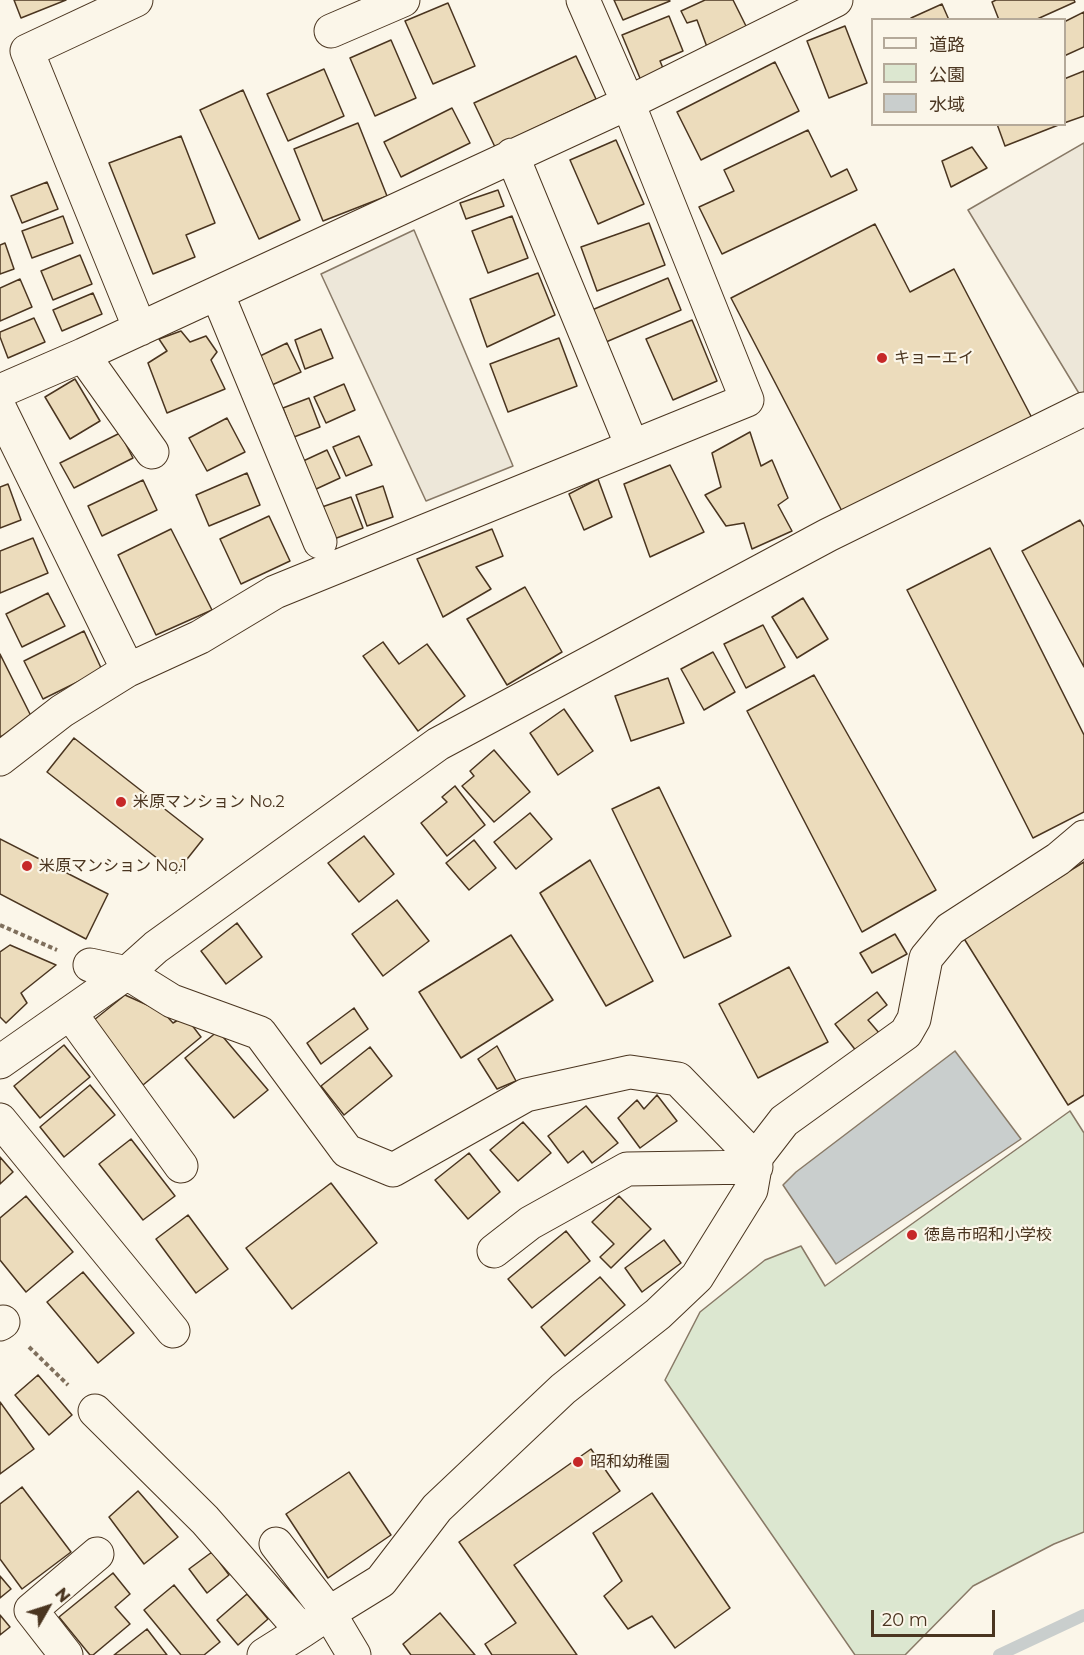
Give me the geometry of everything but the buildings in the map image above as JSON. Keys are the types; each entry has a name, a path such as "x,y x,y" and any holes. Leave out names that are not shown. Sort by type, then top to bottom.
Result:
{"street":[{"path":"136,0 27,51 140,329"},
{"path":"331,31 404,0"},
{"path":"0,759 62,711 128,670 200,637 274,592 747,400 628,103 583,0"},
{"path":"0,391 84,355 628,103 794,7 836,0"},
{"path":"512,156 632,446"},
{"path":"217,293 320,542"},
{"path":"84,355 152,452"},
{"path":"0,409 128,670"},
{"path":"0,1062 127,973 156,946 438,744 828,535 1084,409"},
{"path":"264,1655 381,1581 437,1508 563,1389 658,1314 697,1277 751,1190 757,1162 784,1121 906,1033 914,1019 926,958 950,929 1058,859 1084,837"},
{"path":"90,965 127,973 172,1001 260,1033 347,1151 393,1170 526,1095 630,1072 678,1079 757,1162"},
{"path":"70,1013 181,1166"},
{"path":"0,1120 173,1331"},
{"path":"494,1251 530,1223 627,1169 757,1162"},
{"path":"94,1411 205,1520 302,1631"},
{"path":"276,1544 329,1612 354,1655"},
{"path":"66,1655 31,1610 96,1554"}],"path":[{"path":"0,925 90,965"},
{"path":"2,1323 94,1411"}],"green space":[{"path":"1070,1111 1084,1133 1084,1532 1054,1544 973,1586 905,1655 855,1655 665,1380 700,1312 765,1260 801,1246 825,1286"}],"shaded area":[{"path":"1084,143 1084,393 1080,395 968,210"},
{"path":"414,230 513,466 426,501 321,274"}],"water":[{"path":"955,1051 1021,1139 836,1264 783,1185 796,1172"}],"waterway":[{"path":"999,1655 1084,1615"}],"place":[{"name":"キョーエイ","path":"882,358"},
{"name":"米原マンション No.2","path":"121,802"},
{"name":"米原マンション No.1","path":"27,866"},
{"name":"徳島市昭和小学校","path":"912,1235"},
{"name":"昭和幼稚園","path":"578,1462"}]}
